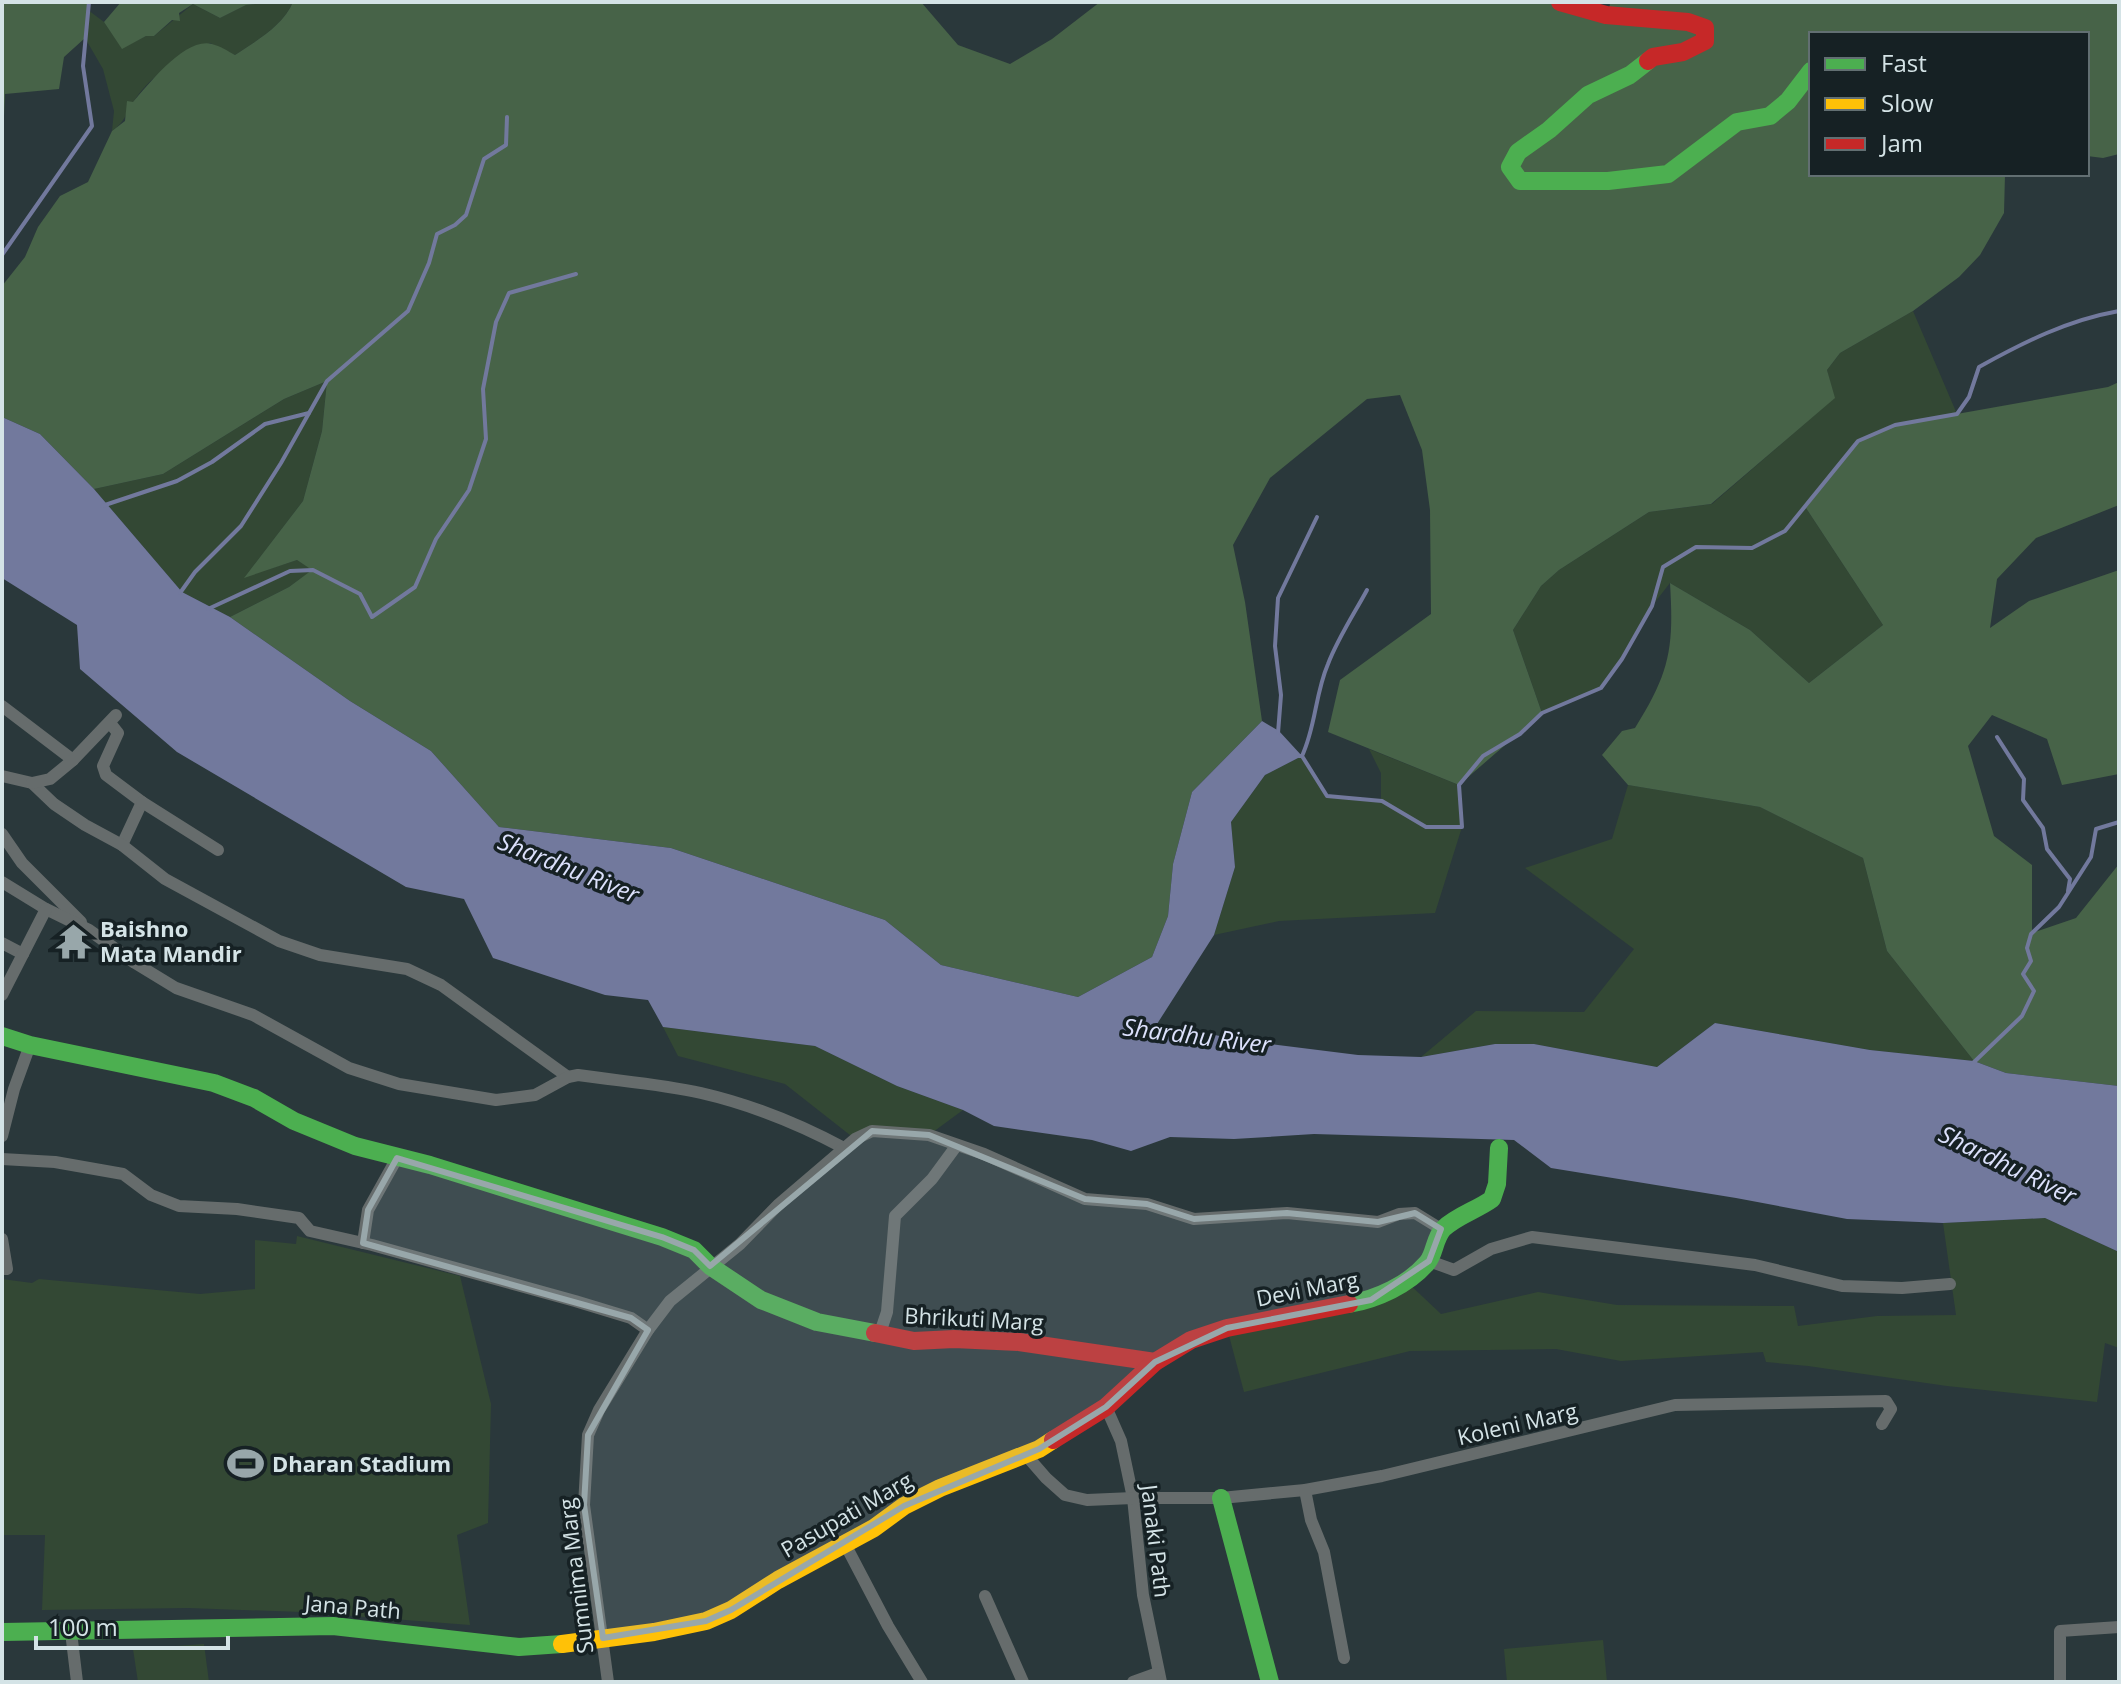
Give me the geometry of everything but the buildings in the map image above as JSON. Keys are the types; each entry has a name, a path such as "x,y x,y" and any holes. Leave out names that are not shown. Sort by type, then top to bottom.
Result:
{"street":[{"path":"1560,2 1609,15 1657,21 1693,21 1705,28 1705,41 1683,52 1653,57 1630,75 1588,95 1549,130 1518,152 1510,167 1520,181 1608,181 1668,174 1737,122 1770,116 1788,101 1809,74"},
{"path":"2,706 73,760"},
{"path":"2,776 32,783 50,779 113,719 118,733 103,766 106,775 142,802 218,850"},
{"path":"32,783 54,804 122,845 165,879 279,941 320,955 407,969 441,985 568,1077"},
{"path":"122,845 142,802"},
{"path":"2,834 22,863 89,930 135,963 176,988 253,1015 349,1068 399,1084 496,1100 535,1095 568,1077 578,1075 702,1094 808,1128 844,1148"},
{"path":"2,882 89,930"},
{"path":"2,995 46,909"},
{"path":"2,943 23,954"},
{"name":"Bhrikuti Marg","path":"2,1036 30,1045 214,1083 254,1098 294,1121 355,1146 430,1165 662,1237 694,1250 710,1266 747,1292 788,1313 817,1322 914,1341 1019,1342 1155,1362"},
{"path":"2,1136 30,1045"},
{"name":"Sumnima Marg","path":"608,1682 584,1505 584,1462 588,1435 599,1410 648,1330 670,1301 740,1244 779,1204 844,1148 872,1131 929,1135 984,1154 1085,1199 1147,1204 1194,1219 1287,1213 1378,1222 1399,1214 1415,1213 1441,1229"},
{"path":"880,1333 887,1312 895,1216 932,1179 957,1145"},
{"path":"1499,1148 1497,1184 1492,1199 1441,1229 1432,1244 1429,1261 1454,1270 1491,1249 1532,1237 1755,1265 1842,1286 1902,1288 1950,1284"},
{"path":"363,1243 368,1210 397,1158"},
{"path":"2,1159 55,1162 123,1174 151,1195 179,1206 237,1209 299,1218 310,1231 631,1318 648,1330"},
{"path":"2,1239 7,1269 2,1269"},
{"name":"Devi Marg","path":"1155,1362 1191,1340 1227,1328 1371,1300 1406,1281 1429,1261"},
{"path":"1106,1407 1155,1362"},
{"name":"Koleni Marg","path":"1026,1455 1065,1495 1087,1500 1221,1498 1305,1490 1382,1476 1675,1405 1886,1401 1891,1409 1882,1424"},
{"name":"Pasupati Marg","path":"603,1638 706,1621 731,1610 778,1580 874,1528 904,1506 940,1488 1026,1455 1106,1407"},
{"name":"Janaki Path","path":"1106,1407 1121,1441 1133,1498 1143,1595 1159,1677"},
{"path":"1305,1490 1311,1520 1324,1552 1344,1658"},
{"path":"1221,1498 1270,1682"},
{"path":"845,1544 888,1626 922,1682"},
{"path":"985,1596 1023,1682"},
{"name":"Jana Path","path":"2,1632 290,1625 333,1626 519,1647 603,1638"},
{"path":"2060,1682 2060,1631 2119,1627"},
{"path":"71,1632 77,1682"},
{"path":"1133,1682 1159,1677"}],"highlighted area":[{"path":"872,1131 929,1135 1085,1199 1147,1204 1194,1219 1287,1213 1378,1222 1415,1213 1441,1229 1429,1261 1371,1300 1227,1328 1155,1362 1106,1407 1039,1449 904,1506 731,1610 706,1621 603,1638 584,1505 588,1435 648,1330 631,1318 363,1243 368,1210 397,1158 662,1237 694,1250 710,1266"}],"green space":[{"path":"2,2 89,2 85,38 64,57 59,89 5,94 2,161"},
{"path":"121,2 273,2 246,5 220,18 193,4 179,13 180,21 172,20 154,36 146,36 122,49 104,22"},
{"path":"293,2 283,18 268,32 235,55 210,43 178,60 150,82 112,131 114,111 103,69 85,38 88,10 104,22 122,48 146,36 154,36 193,4 220,18 246,5"},
{"path":"293,2 921,2 958,45 1010,64 1052,39 1100,2 1560,2 1609,14 1610,2 2119,2 2119,154 2103,158 2089,156 2089,32 1809,32 1809,176 2005,176 2004,213 1980,255 1959,277 1913,311 1840,353 1827,370 1835,398 1711,504 1649,512 1559,570 1541,586 1513,630 1542,713 1459,785 1328,732 1340,680 1431,614 1430,510 1422,450 1400,395 1367,399 1270,478 1233,545 1245,602 1262,721 1192,792 1173,864 1168,916 1152,957 1078,997 941,965 885,920 671,848 499,827 431,751 350,701 230,617 289,587 312,570 297,560 244,578 303,501 322,431 327,381 284,399 163,474 94,489 40,434 2,417 2,286 25,257 38,227 60,196 88,182 112,131 125,121 127,101 133,102 168,64 202,44 215,45 235,55 276,26"},
{"path":"1913,311 1957,414 1895,425 1858,441 1806,508 1883,625 1809,683 1750,630 1670,583 1652,606 1622,659 1601,688 1542,713 1513,630 1541,586 1559,570 1649,512 1712,504 1834,398 1827,370 1840,353"},
{"path":"327,381 322,431 303,501 245,577 297,560 313,570 289,587 230,617 182,592 94,489 163,474 284,399"},
{"path":"2119,382 2119,505 2036,538 1997,579 1990,628 2029,601 2119,570 2119,774 2062,785 2047,739 1992,715 1968,746 1994,836 2032,865 2032,933 2076,918 2119,864 2119,1086 2006,1073 1974,1061 1887,951 1863,858 1760,807 1628,785 1602,755 1622,731 1635,728 1663,675 1670,643 1670,583 1750,630 1809,683 1883,625 1806,508 1858,441 1895,425 2108,387"},
{"path":"1369,749 1459,785 1462,827 1435,913 1279,921 1214,935 1235,867 1231,822 1265,775 1302,756 1328,796 1381,801 1381,773"},
{"path":"1628,785 1760,807 1863,858 1887,951 1974,1061 1870,1050 1715,1023 1657,1067 1534,1044 1495,1044 1421,1057 1476,1011 1584,1012 1634,949 1525,868 1612,839"},
{"path":"663,1027 815,1046 897,1086 963,1110 929,1135 895,1131 855,1139 785,1084 678,1056"},
{"path":"2045,1218 2119,1252 2119,1348 2105,1343 2097,1402 1766,1362 1763,1352 1621,1361 1556,1349 1410,1351 1244,1392 1227,1328 1322,1311 1406,1281 1441,1314 1538,1292 1617,1305 1794,1306 1798,1326 1877,1316 1956,1315 1943,1223"},
{"name":"Dharan Stadium","path":"297,1236 460,1276 491,1404 488,1523 457,1535 470,1625 302,1612 188,1608 42,1610 45,1535 2,1535 2,1279 32,1283 39,1279 200,1294 255,1289 255,1240 296,1244"},
{"path":"1603,1640 1607,1682 1507,1682 1504,1649"},
{"path":"204,1644 209,1682 138,1682 133,1649"}],"water":[{"name":"Shardhu River","path":"2,417 40,434 94,489 182,592 230,617 350,701 431,751 499,827 671,848 885,920 941,965 1078,997 1152,957 1168,916 1173,864 1192,792 1262,721 1279,731 1302,756 1265,775 1231,822 1235,867 1214,935 1157,1024 1246,1041 1358,1055 1421,1057 1495,1044 1534,1044 1657,1067 1715,1023 1870,1050 1974,1061 2006,1073 2119,1086 2119,1252 2045,1218 1943,1223 1847,1219 1551,1168 1514,1140 1314,1134 1234,1139 1170,1137 1131,1151 1092,1140 994,1126 963,1110 897,1086 815,1046 663,1027 648,1000 605,995 493,958 464,899 406,887 177,752 80,669 77,625 2,578"}],"waterway":[{"path":"2,255 92,126 83,66 89,2"},
{"path":"180,593 195,572 241,526 327,381 408,311 429,263 437,234 466,215 484,159 506,145 507,117"},
{"path":"208,609 290,571 313,570 360,594 372,617 415,587 436,539 469,490 486,439 483,389 496,322 509,293 576,274"},
{"path":"1299,756 1302,756 1327,796 1382,801 1426,827 1462,827 1459,785 1483,756 1520,734 1542,713 1601,688 1622,659 1652,606 1663,567 1696,547 1752,548 1785,531 1858,441 1895,425 1957,414 1969,397 1979,367 2047,333 2119,311"},
{"path":"102,506 177,481 212,462 265,424 309,413"},
{"path":"1278,733 1281,695 1275,646 1278,598 1317,517"},
{"path":"1302,756 1328,664 1367,590"},
{"path":"1997,737 2024,779 2023,800 2043,828 2047,849 2070,879 2068,891"},
{"path":"1973,1063 2022,1016 2034,991 2023,974 2031,961 2027,948 2031,934 2059,907 2091,857 2096,829 2119,822"}],"traffic: fast":[{"path":"1648,61 1630,75 1588,95 1549,130 1518,152 1510,167 1520,181 1608,181 1668,174 1737,122 1770,116 1788,101 1809,74"},
{"path":"2,1036 30,1045 214,1083 254,1098 294,1121 355,1146 430,1165 662,1237 694,1250 710,1266 761,1300 817,1322 875,1333"},
{"path":"1349,1304 1381,1295 1411,1278 1430,1259 1443,1229 1492,1199 1497,1184 1499,1148"},
{"path":"1221,1498 1270,1682"},
{"path":"2,1632 333,1626 519,1647 562,1644"}],"traffic: slow":[{"path":"562,1644 654,1632 706,1621 731,1610 778,1580 874,1528 904,1506 940,1488 1039,1449 1053,1440"}],"traffic: jam":[{"path":"1560,2 1606,15 1688,22 1705,28 1705,41 1683,52 1653,57 1648,61"},
{"path":"1053,1440 1106,1407 1155,1362 1191,1340 1227,1328 1349,1304"},
{"path":"875,1333 914,1341 1019,1342 1155,1362"}],"place":[{"name":"Baishno Mata Mandir","path":"74,941"},
{"name":"Dharan Stadium","path":"246,1463"}]}
